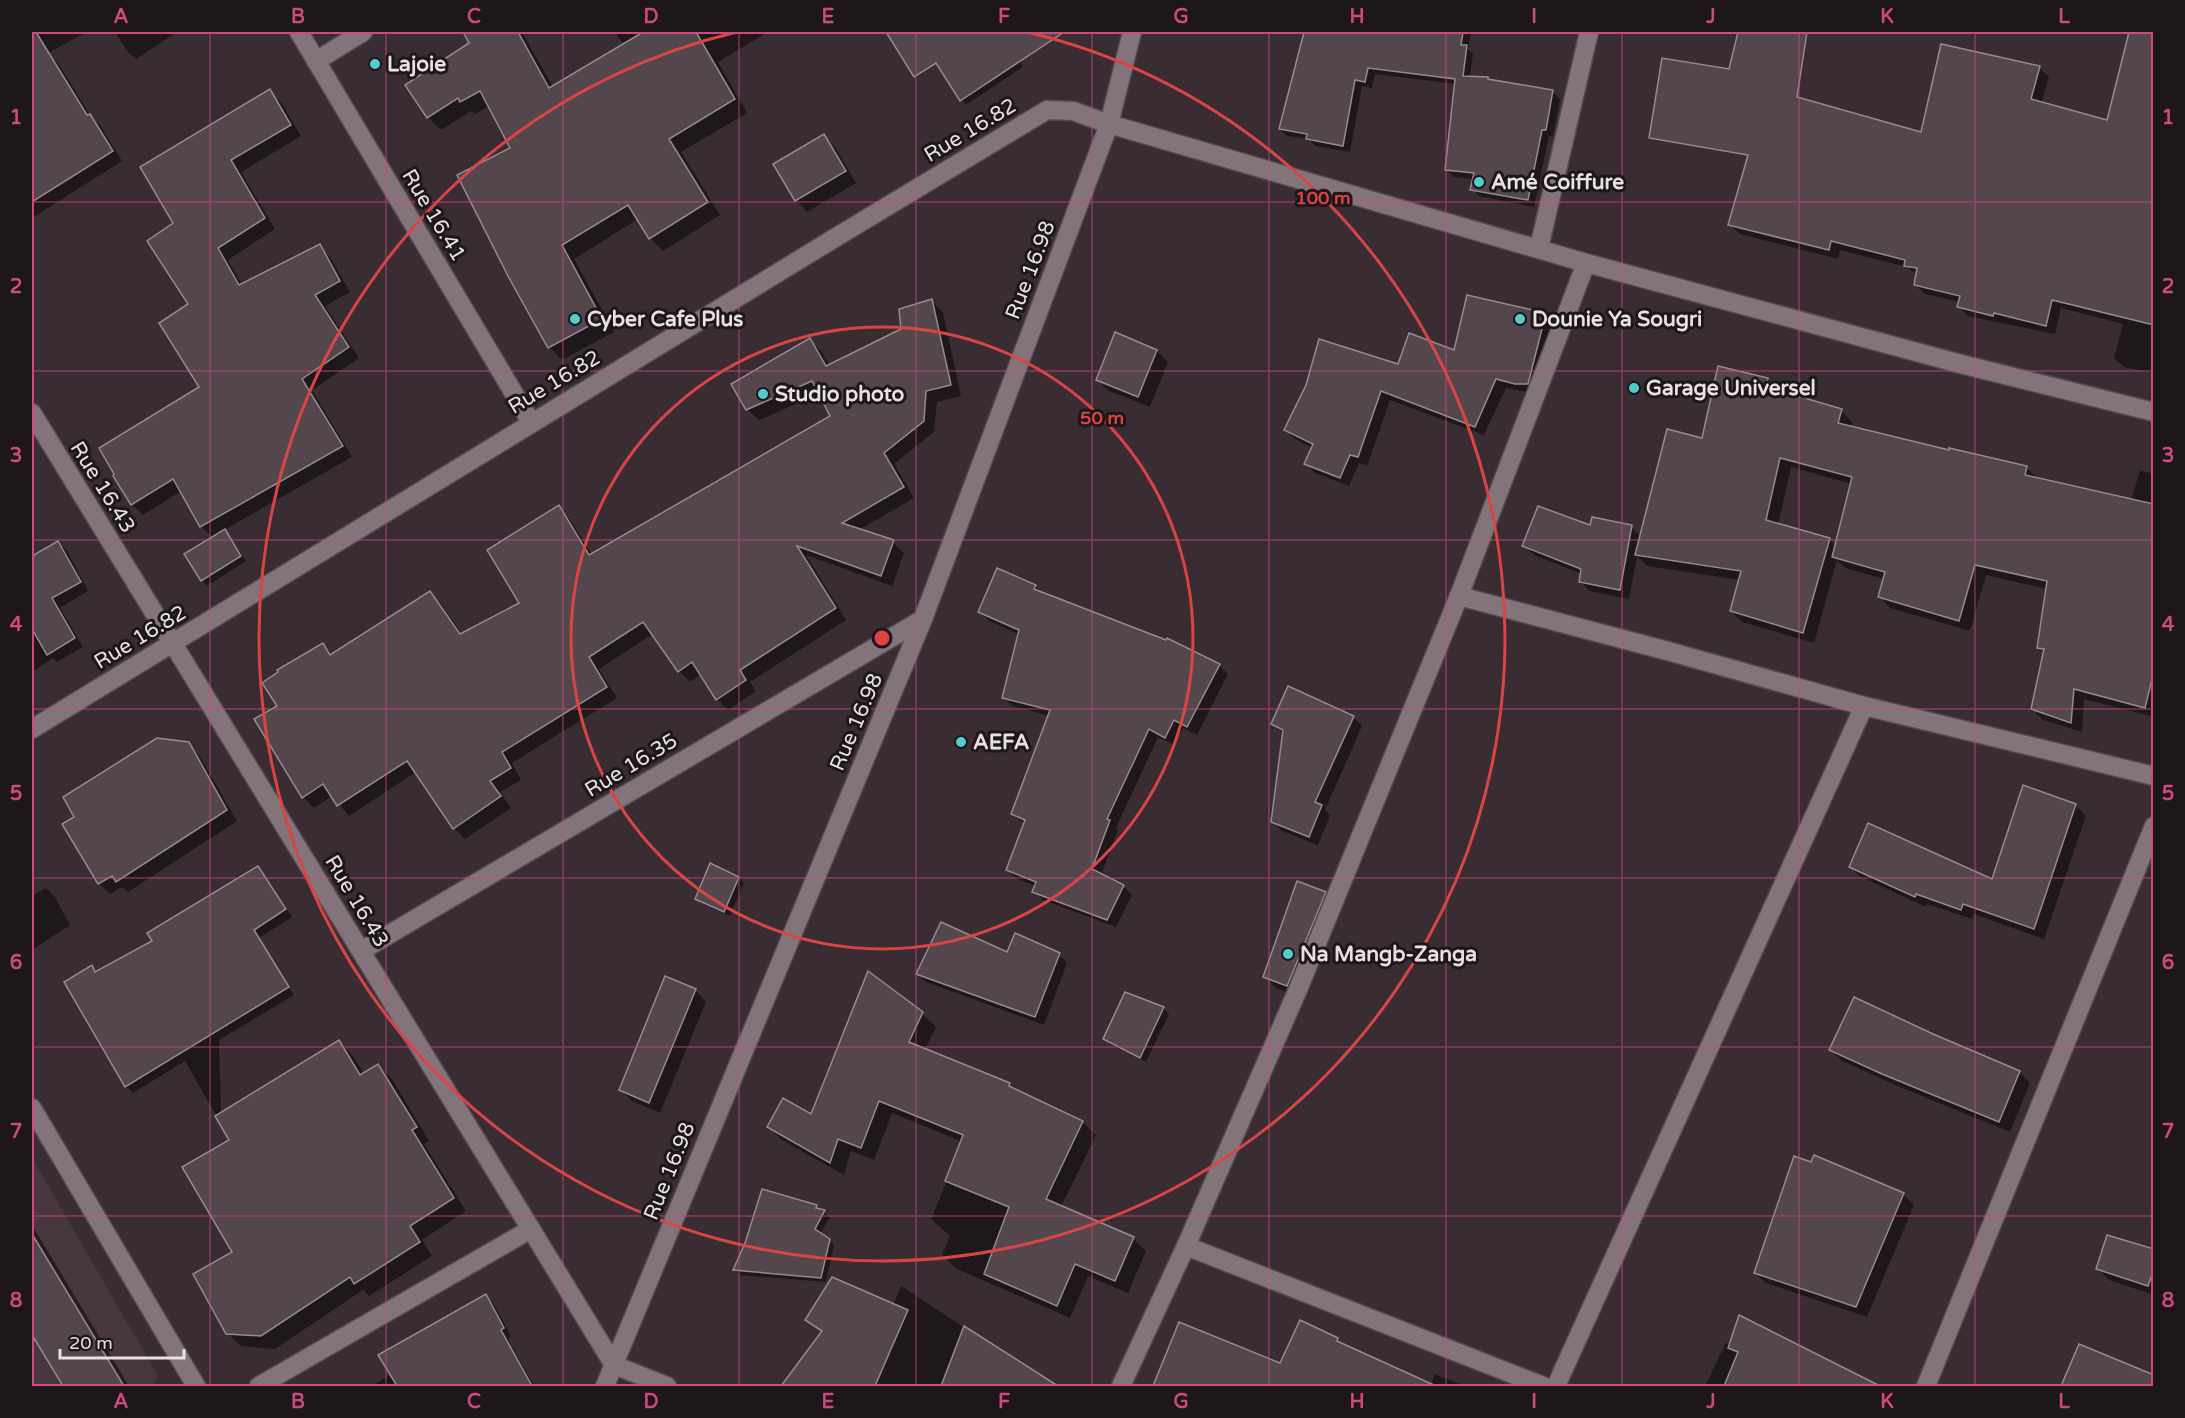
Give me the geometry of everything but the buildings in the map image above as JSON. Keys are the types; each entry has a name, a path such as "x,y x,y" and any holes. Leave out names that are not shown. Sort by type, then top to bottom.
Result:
{"street":[{"name":"Rue 16.41","path":"299,32 531,422"},
{"path":"316,61 363,32"},
{"name":"Rue 16.98","path":"605,1386 923,619 1109,124 1132,32"},
{"path":"1539,248 1589,32"},
{"name":"Rue 16.82","path":"32,729 362,529 531,422 1047,110 1073,111 1109,124 1586,263 1961,364 2154,412"},
{"path":"1121,1386 1186,1246 1299,987 1459,596 1586,263"},
{"name":"Rue 16.43","path":"32,413 614,1365"},
{"path":"1459,596 1864,706 2154,776"},
{"name":"Rue 16.35","path":"361,951 923,619"},
{"path":"1556,1386 1864,706"},
{"path":"1926,1386 2154,826"},
{"path":"32,1108 196,1386"},
{"path":"259,1386 531,1229"},
{"path":"1186,1246 1543,1386"},
{"path":"614,1365 667,1386"}],"shaded area":[{"path":"32,1158 158,1376 153,1386 32,1386"}],"place":[{"name":"Lajoie","path":"375,64"},
{"name":"Amé Coiffure","path":"1479,182"},
{"name":"Cyber Cafe Plus","path":"575,319"},
{"name":"Dounie Ya Sougri","path":"1520,319"},
{"name":"Garage Universel","path":"1634,388"},
{"name":"Studio photo","path":"763,394"},
{"name":"AEFA","path":"961,742"},
{"name":"Na Mangb-Zanga","path":"1288,954"}]}
